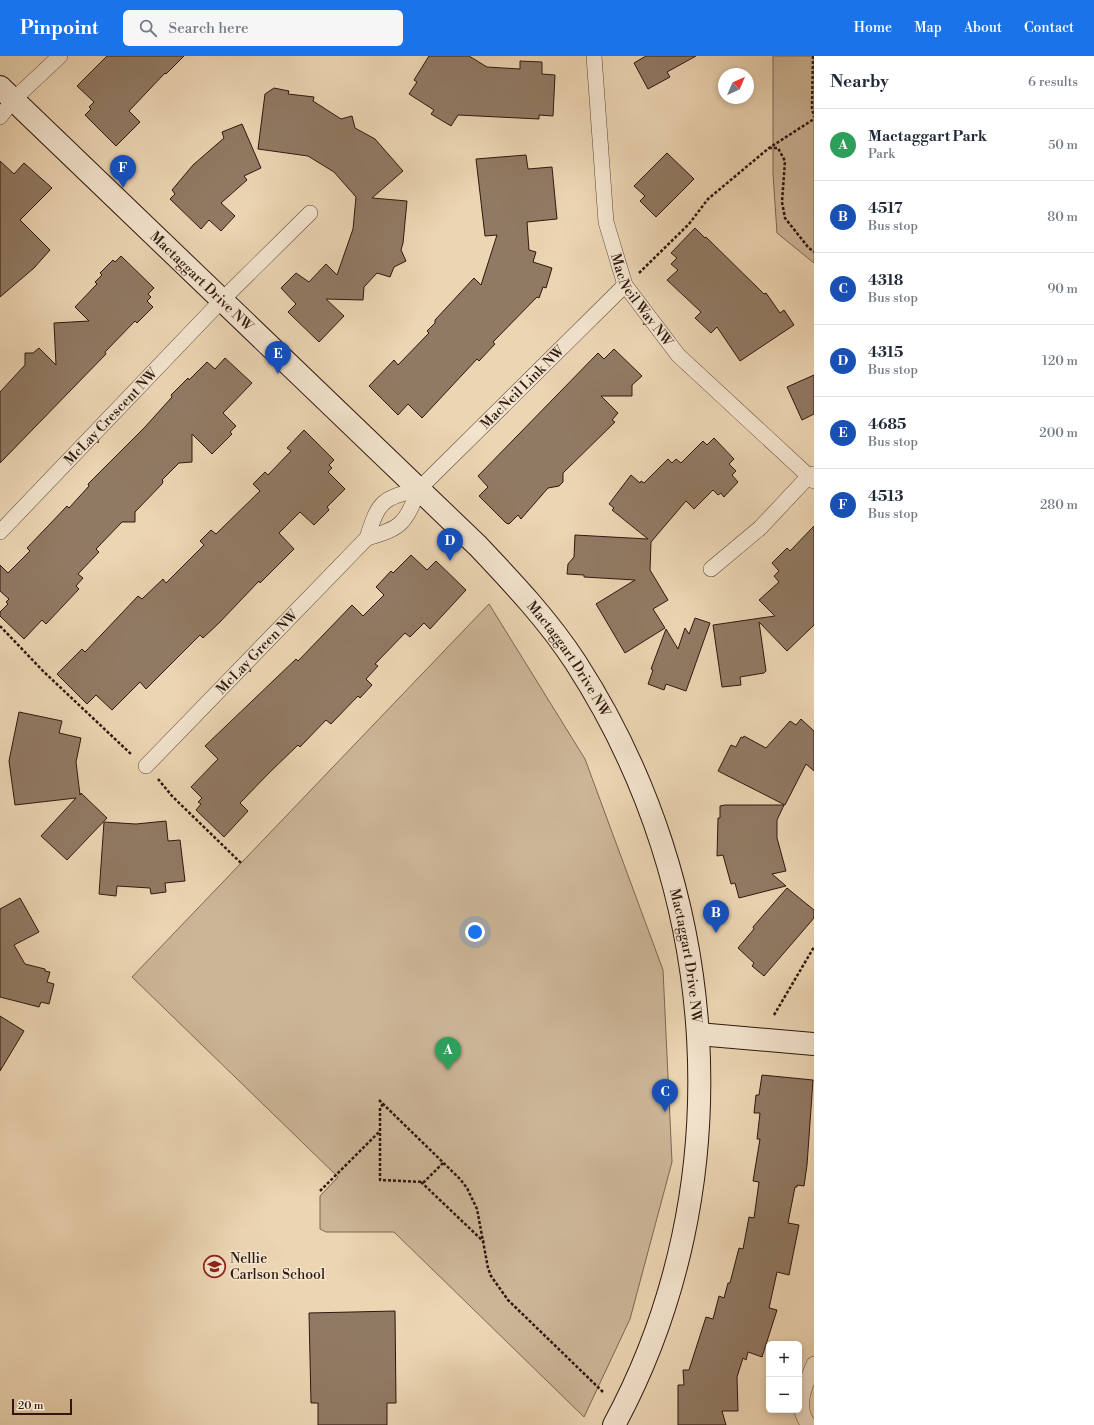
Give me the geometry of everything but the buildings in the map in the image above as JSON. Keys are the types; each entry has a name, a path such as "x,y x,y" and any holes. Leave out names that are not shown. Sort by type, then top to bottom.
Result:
{"street":[{"path":"0,117 7,94 60,56"},
{"name":"MacNeil Way NW","path":"594,56 606,222 625,285 678,356 812,477"},
{"name":"Mactaggart Drive NW","path":"7,94 498,567 549,625 584,676 617,735 651,810 682,912 698,1034 700,1081 697,1142 692,1196 681,1251 672,1286 648,1351 614,1425"},
{"name":"McLay Crescent NW","path":"0,532 221,301 310,213"},
{"name":"MacNeil Link NW","path":"419,490 625,285"},
{"path":"711,569 760,528 812,477"},
{"name":"McLay Green NW","path":"146,766 367,538 378,509 390,497 419,490"},
{"name":"McLay Green NW","path":"367,538 393,530 408,516 419,490"},
{"path":"698,1034 814,1044"},
{"path":"809,1425 802,1417 801,1400 814,1364"}],"path":[{"path":"625,285 689,224 708,200 769,148 814,118 812,108 813,56"},
{"path":"769,148 778,148 784,161 782,202 786,218 808,247 814,252"},
{"path":"0,626 44,672 123,748 146,766 172,796 241,863"},
{"path":"774,1015 814,947"},
{"path":"379,1100 460,1179 477,1209 488,1268 496,1285 502,1293 603,1392"},
{"path":"383,1104 380,1108 380,1180 424,1182 443,1163"},
{"path":"320,1191 380,1131"},
{"path":"421,1182 484,1242"}],"shaded area":[{"path":"773,56 814,56 814,263 777,233 773,174"},
{"path":"489,604 585,759 663,970 672,1162 630,1319 584,1417 394,1232 326,1232 320,1229 320,1196 338,1177 132,977"}],"place":[{"name":"4513","path":"123,188"},
{"name":"4685","path":"278,374"},
{"name":"4315","path":"450,561"},
{"name":"4517","path":"716,933"},
{"name":"Mactaggart Park","path":"448,1070"},
{"name":"4318","path":"665,1112"},
{"name":"Nellie Carlson School","path":"215,1266"}]}
